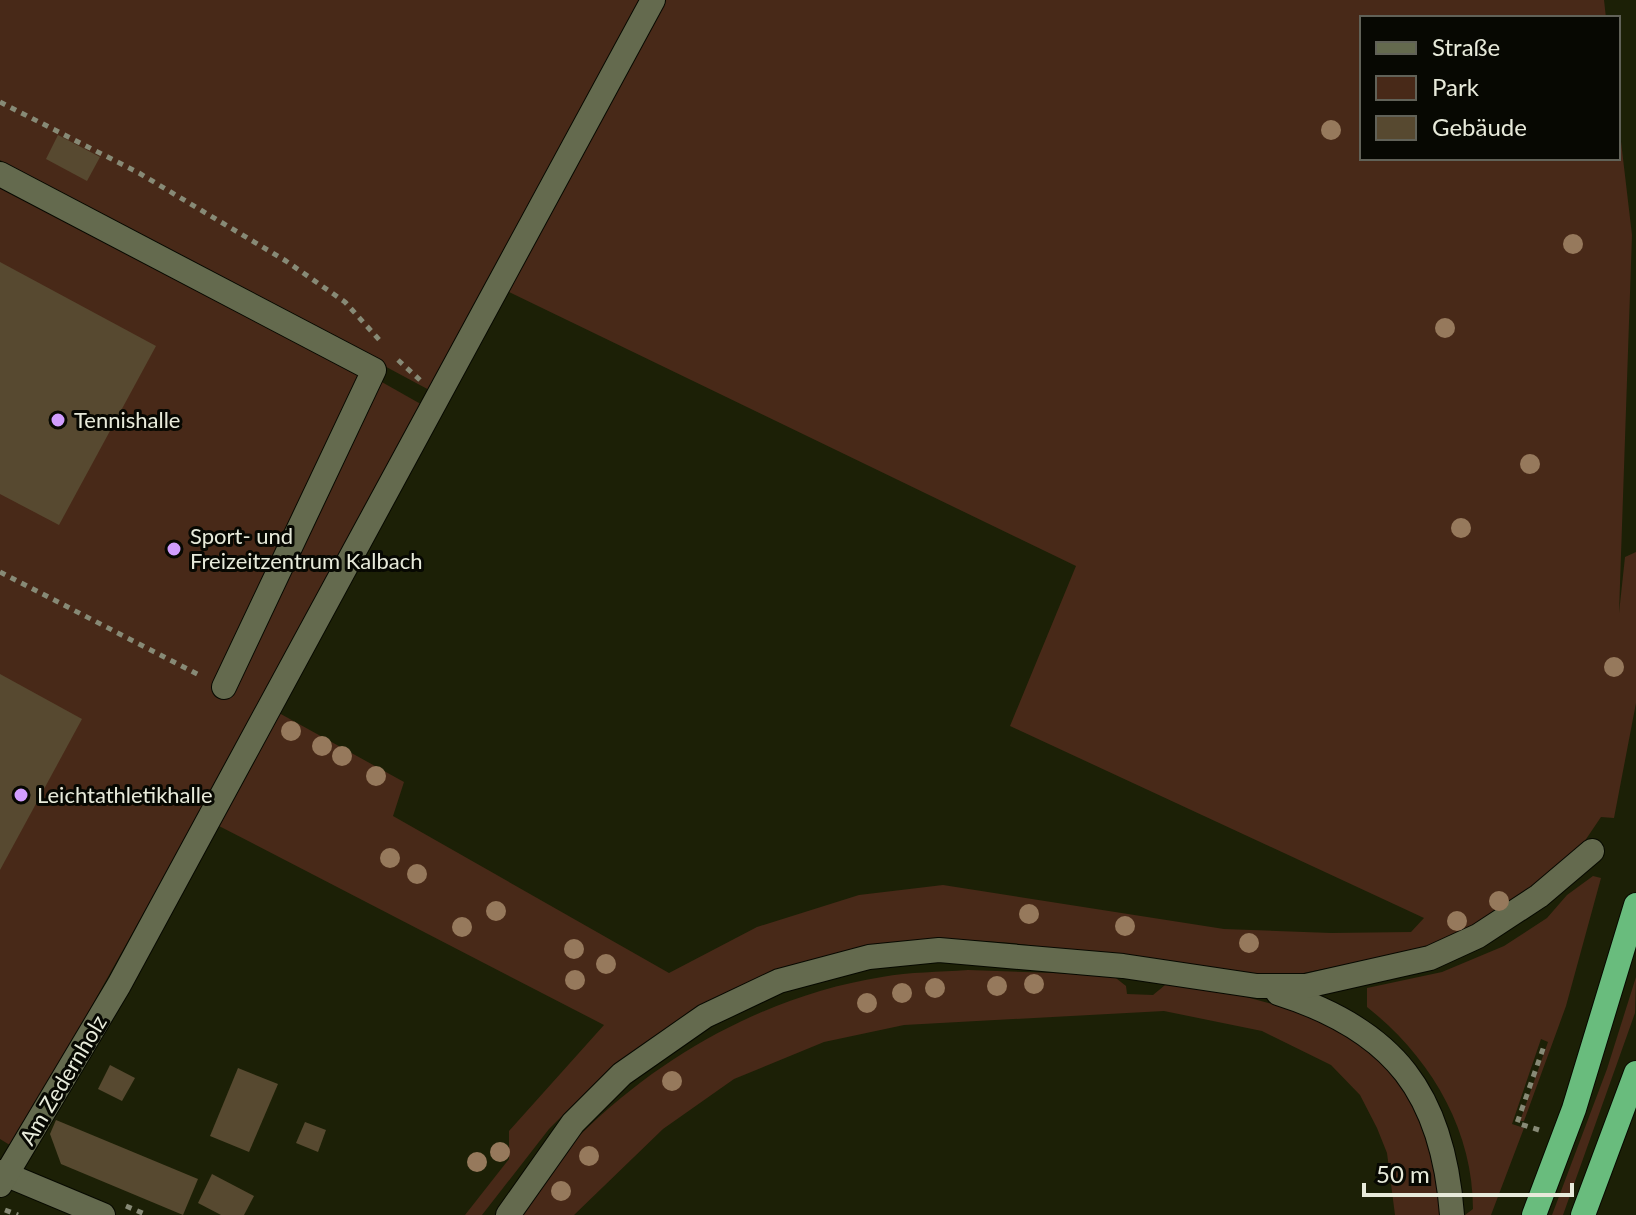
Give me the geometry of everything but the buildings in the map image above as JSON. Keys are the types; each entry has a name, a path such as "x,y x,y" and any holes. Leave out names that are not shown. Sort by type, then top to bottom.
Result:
{"highway":[{"path":"1534,1215 1613,990 1636,905"},
{"path":"1583,1215 1636,1073"}],"street":[{"name":"Am Zedernholz","path":"2,1177 119,985 653,0"},
{"path":"0,174 374,370 224,687"},
{"path":"508,1215 573,1123 622,1074 705,1016 779,981 869,957 939,950 1123,966 1257,986 1306,986 1430,958 1478,936 1539,896 1592,851"},
{"path":"1257,986 1307,1002 1352,1025 1391,1054 1419,1088 1432,1116 1446,1164 1452,1215"},
{"path":"2,1177 103,1215"}],"path":[{"path":"0,102 139,173 286,261 345,302 408,371 430,387"},
{"path":"0,572 224,687"},
{"path":"1544,1046 1517,1123 1563,1139"}],"green space":[{"path":"0,0 1604,0 1606,16 1360,16 1360,160 1620,160 1620,133 1632,235 1619,613 1625,557 1636,552 1636,703 1614,818 1601,817 1578,851 1542,887 1440,945 1284,977 1013,943 936,938 861,950 692,1011 611,1067 549,1129 482,1215 465,1215 509,1159 509,1131 604,1025 219,826 279,713 404,782 393,816 669,973 757,927 859,895 943,885 1224,929 1411,932 1424,918 1010,726 1076,566 507,291 446,399 0,160"},
{"name":"Sport- und Freizeitzentrum Kalbach","path":"0,166 426,407 13,1147 0,1139"},
{"path":"1593,876 1601,878 1566,1006 1524,1121 1520,1121 1548,1042 1541,1039 1512,1124 1524,1128 1491,1215 1465,1215 1473,1209 1471,1179 1456,1122 1428,1071 1410,1048 1367,1007 1367,988 1442,972 1504,946 1547,918 1567,895"},
{"path":"968,970 1112,975 1126,986 1127,994 1153,995 1170,981 1246,997 1321,1022 1355,1040 1385,1062 1411,1091 1434,1135 1446,1215 1395,1215 1387,1153 1377,1128 1360,1095 1331,1065 1262,1031 1164,1011 904,1025 824,1042 734,1079 663,1129 574,1215 520,1215 557,1161 614,1103 683,1053 720,1032 759,1013 840,986 893,975"},
{"path":"1636,977 1635,1013 1563,1215 1552,1215 1607,1069"}],"place":[{"name":"Tennishalle","path":"58,420"},
{"name":"Sport- und Freizeitzentrum Kalbach","path":"174,549"},
{"name":"Leichtathletikhalle","path":"21,795"}]}
